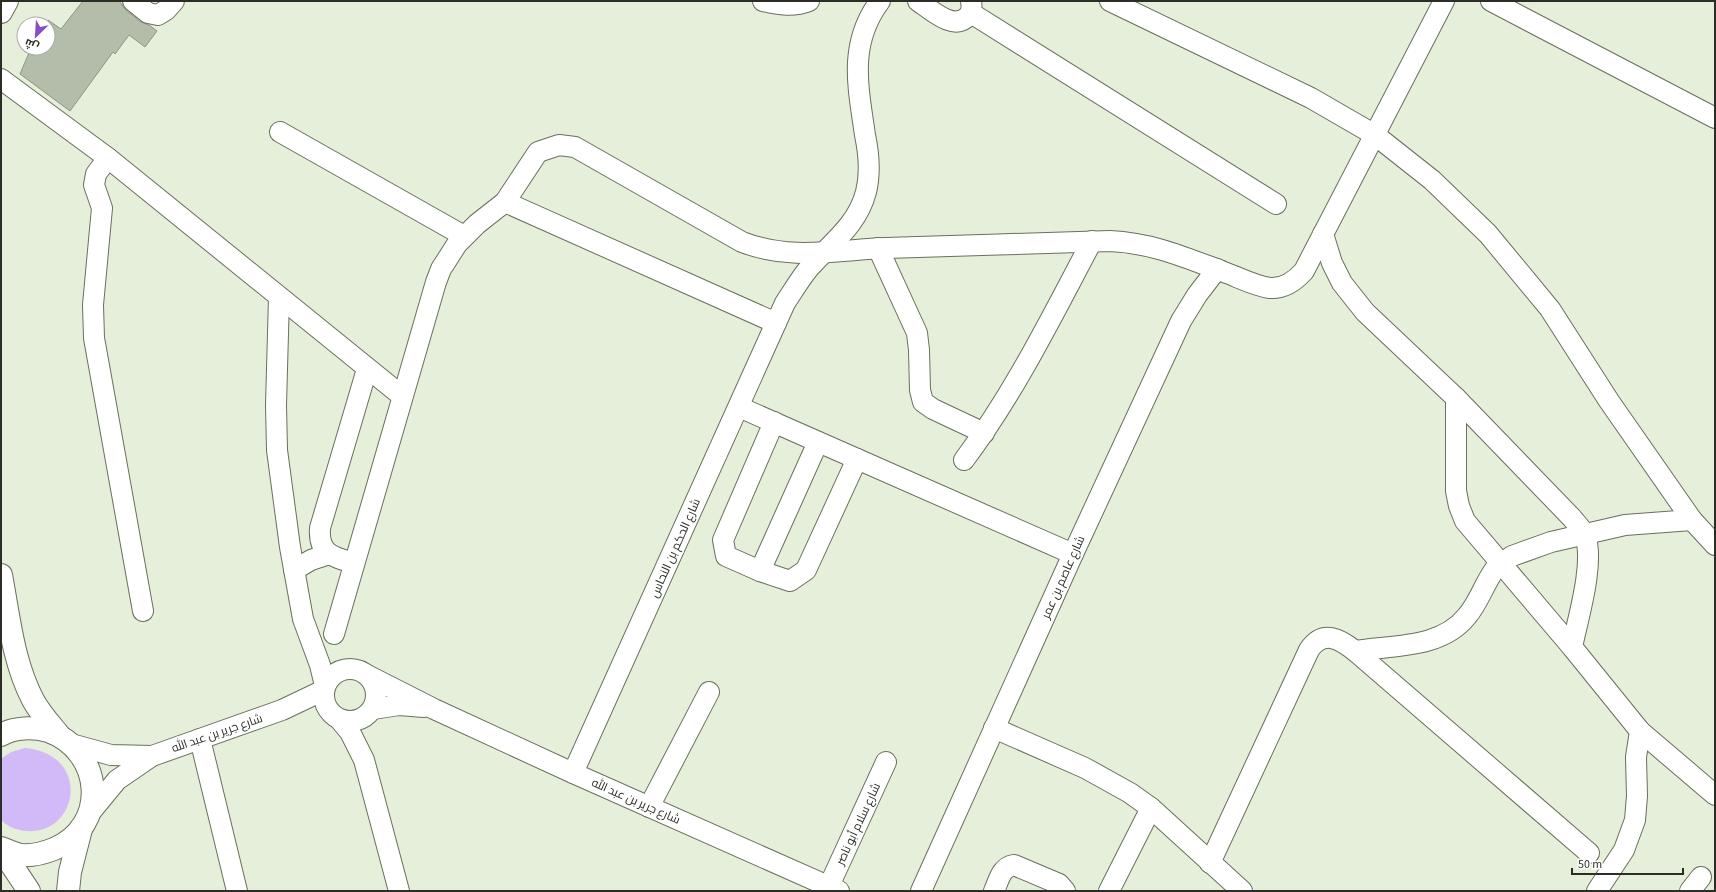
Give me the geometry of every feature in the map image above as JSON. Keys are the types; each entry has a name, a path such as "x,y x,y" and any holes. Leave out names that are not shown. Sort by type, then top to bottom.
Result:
{"highway":[{"path":"1,12 7,1"},
{"path":"1,575 17,658 23,679 37,706 65,740 84,758 91,776 93,795 70,872 68,891"},
{"path":"1,735 22,728 41,729 65,740"},
{"path":"1,849 22,855 44,854 64,845 85,822"},
{"path":"1,849 28,891"}],"street":[{"path":"133,1 148,13 158,15 163,14 174,1"},
{"path":"763,1 784,5 794,5 809,1"},
{"path":"918,1 951,22 959,22 966,19 971,7 1276,204"},
{"path":"1110,1 1311,98 1375,135 1432,180 1488,234 1550,309 1609,401 1692,520 1712,536"},
{"path":"334,634 436,282 448,256 464,236 505,202 538,152 552,146 559,145 575,147 742,242 763,249 785,253 826,252 878,248 1092,241 1126,242 1153,246 1270,288 1285,285 1296,280 1304,271 1444,1"},
{"path":"1492,1 1715,118"},
{"name":"شارع الحكم بن النحاس","path":"573,773 776,323 796,285 809,268 846,232 861,206 868,185 870,163 856,67 861,40 876,2"},
{"path":"1,79 108,158 402,396"},
{"path":"280,132 464,236"},
{"path":"108,158 96,174 94,185 102,208 93,305 94,338 143,611"},
{"path":"505,202 776,323"},
{"path":"1323,234 1332,263 1342,283 1353,298 1376,323 1456,398 1572,518 1584,534 1588,555 1587,571 1572,647"},
{"path":"964,460 984,433 1011,391 1092,241"},
{"path":"878,248 917,333 919,346 920,390 923,402 927,406 984,433"},
{"name":"شارع عاصم بن عمر","path":"921,891 1073,554 1181,321 1197,295 1217,269"},
{"path":"279,297 276,405 277,450 290,547 303,619 324,688 324,698 335,716 354,739 364,760 399,891"},
{"path":"324,546 320,528 367,369"},
{"path":"1456,398 1455,475 1459,506 1472,532 1502,563 1640,731 1715,795"},
{"path":"739,407 1073,554"},
{"path":"774,422 723,540 726,556 760,571 790,581 806,570 858,459"},
{"path":"760,571 818,442"},
{"path":"1355,651 1416,644 1446,633 1467,616 1488,578 1502,563 1530,549 1584,534 1625,525 1692,520"},
{"path":"290,547 306,545 324,546 354,563"},
{"path":"294,570 311,560 324,546"},
{"path":"1210,863 1312,644 1322,639 1335,638 1342,641 1355,651 1590,853"},
{"path":"312,645 327,658 345,669"},
{"path":"324,688 333,675 345,669 353,669 367,675 373,682 376,691 376,700 370,713 364,760"},
{"name":"شارع جرير بن عبد الله","path":"367,675 434,709 573,773 834,889"},
{"name":"شارع جرير بن عبد الله","path":"85,822 117,780 152,756 282,710 324,688"},
{"path":"649,807 709,692"},
{"name":"شارع جرير بن عبد الله","path":"370,713 399,705 417,705 434,709"},
{"name":"شارع جرير بن عبد الله","path":"282,710 304,710 335,716"},
{"path":"335,716 349,722 358,721 370,713"},
{"path":"994,728 1108,780 1151,808 1242,891"},
{"path":"1597,891 1624,850 1633,826 1637,808 1636,757 1640,731"},
{"path":"200,739 237,891"},
{"name":"شارع جرير بن عبد الله","path":"65,740 111,756 152,756"},
{"name":"شارع سلام أبو ناصر","path":"834,889 886,762"},
{"path":"1109,891 1151,808"},
{"path":"994,891 1005,868 1014,865 1059,884 1066,891"}],"shaded area":[{"path":"25,748 46,753 61,764 69,778 70,793 67,808 58,821 44,829 26,831 19,830 12,828 1,820 1,759 11,752"}],"building":[{"path":"83,1 119,1 126,10 141,22 149,25 157,31 145,47 129,35 115,54 113,52 70,111 20,74 28,56 56,56 56,26 61,29"}]}
